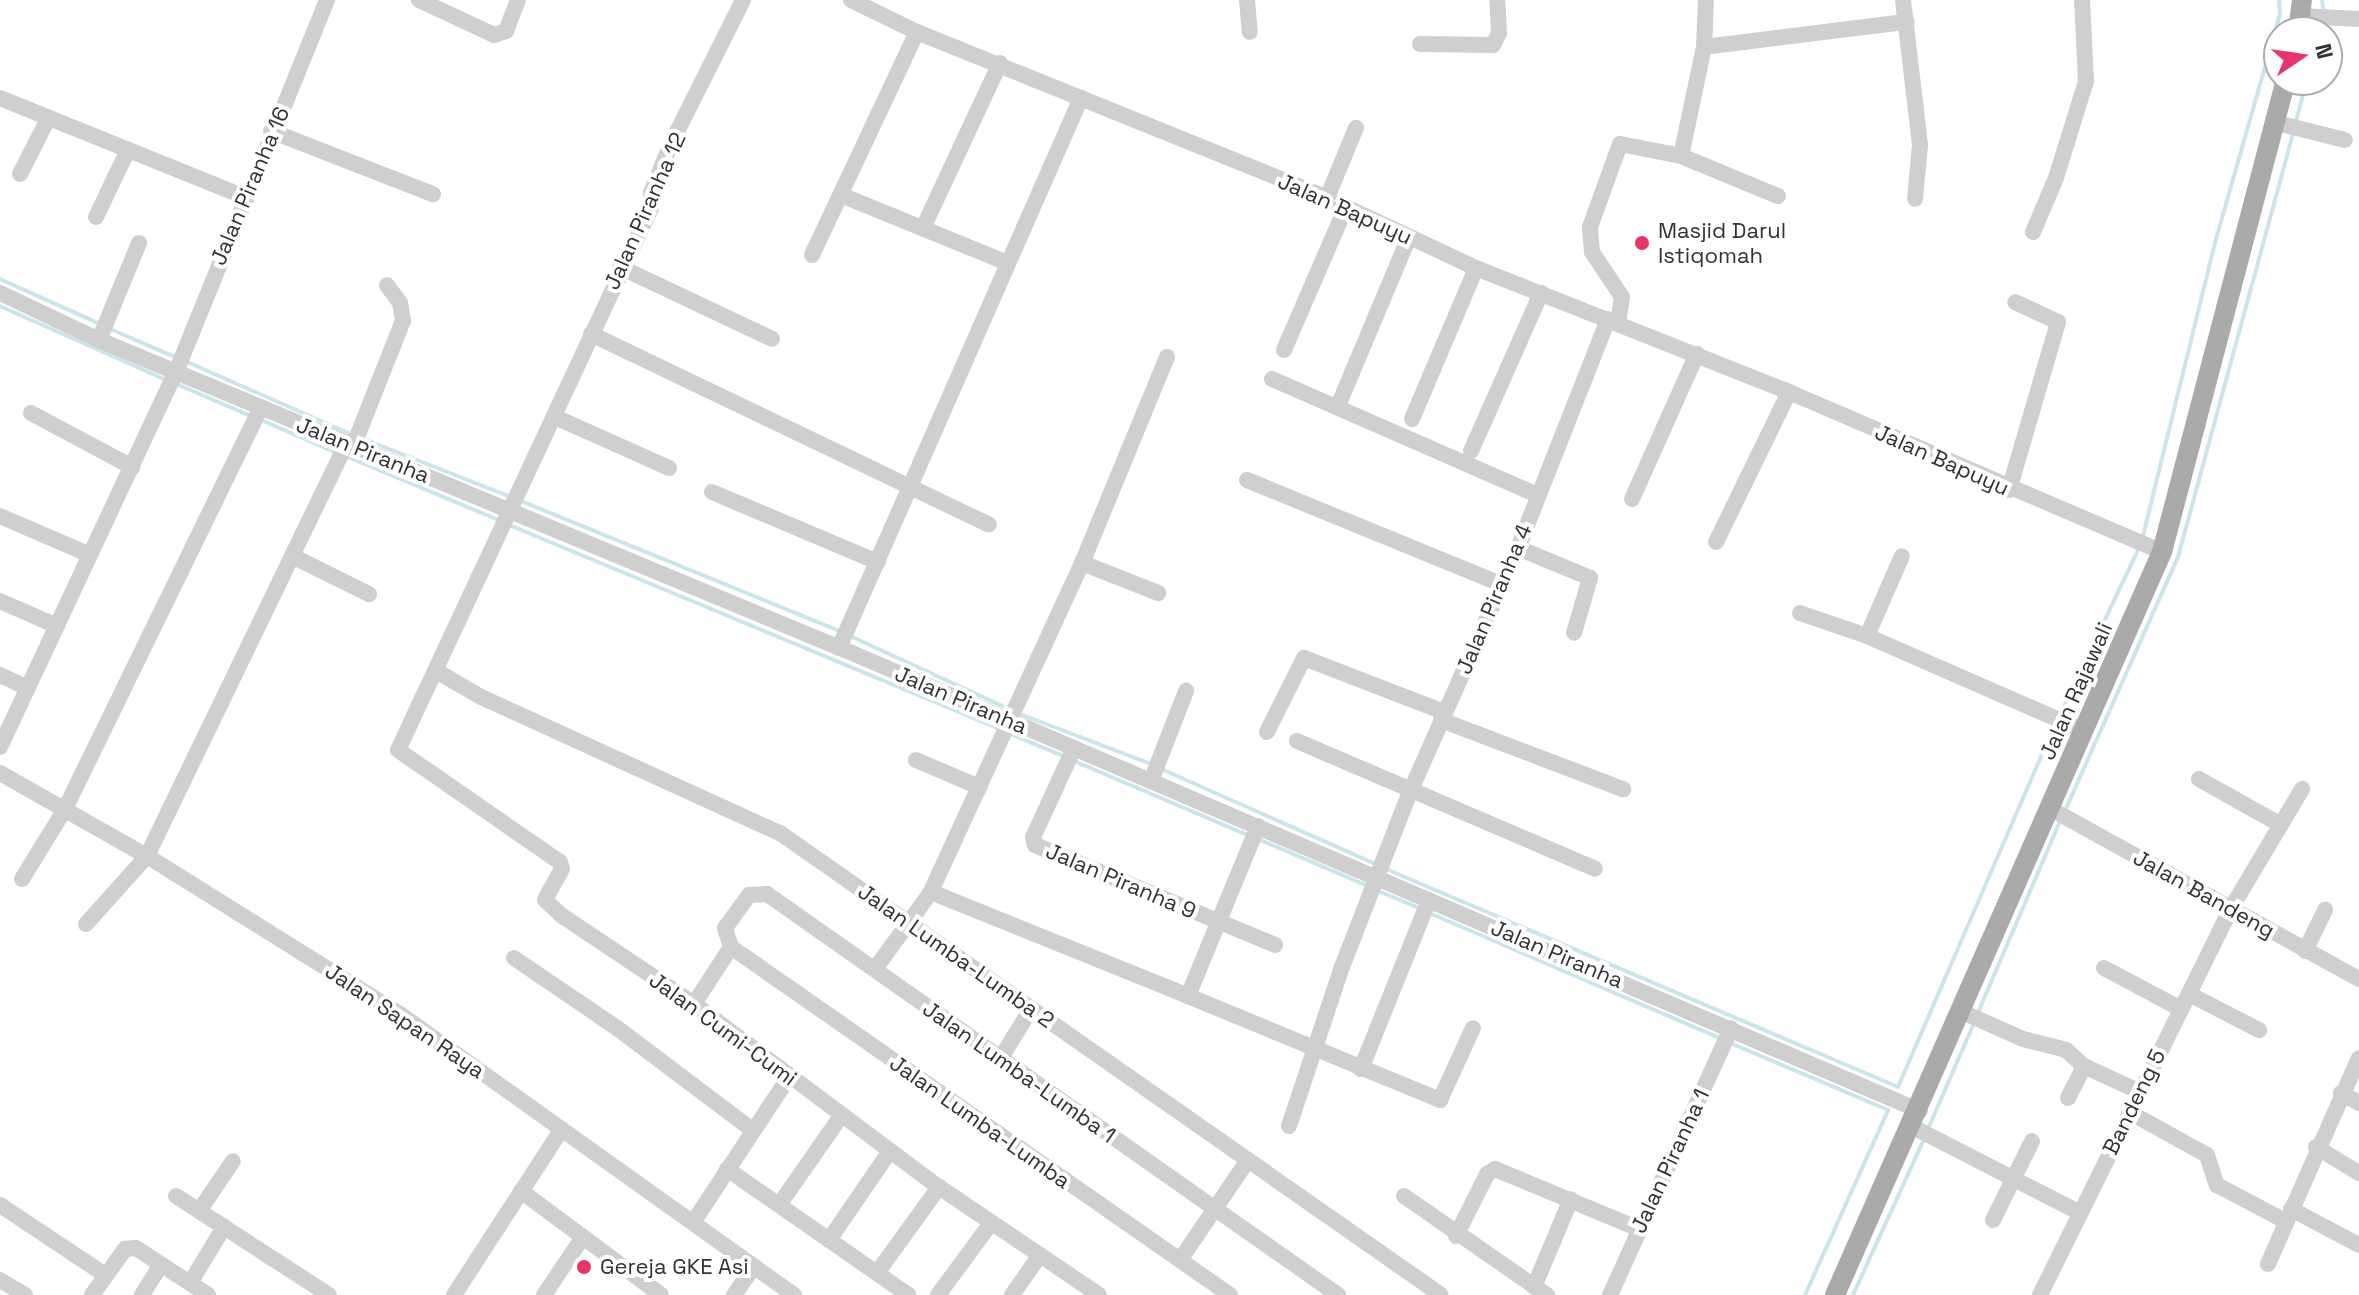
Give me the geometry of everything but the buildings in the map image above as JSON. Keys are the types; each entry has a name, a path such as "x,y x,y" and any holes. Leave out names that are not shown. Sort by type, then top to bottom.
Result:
{"main road":[{"name":"Jalan Rajawali","path":"1835,1295 1916,1119 1960,1011 2162,552 2281,96"}],"street":[{"name":"Jalan Piranha 16","path":"0,747 176,372 271,131 327,0"},
{"path":"419,0 494,35 506,31 518,0"},
{"name":"Jalan Piranha 12","path":"398,750 438,672 620,267 651,208 651,193 670,146 743,0"},
{"name":"Jalan Bapuyu","path":"851,0 917,32 1000,63 1327,198 1476,268 1789,392 2009,490 2162,552"},
{"path":"1247,0 1250,32"},
{"path":"1420,44 1493,45 1499,33 1497,0"},
{"path":"1681,156 1704,47 1706,0"},
{"path":"1903,0 1920,145 1915,199"},
{"path":"2033,232 2056,178 2086,81 2082,0"},
{"path":"1704,47 1906,22"},
{"path":"812,255 917,32"},
{"path":"923,228 1000,63"},
{"path":"0,98 127,152 185,169 245,197"},
{"path":"839,648 1005,262 1081,98"},
{"path":"20,174 48,119"},
{"path":"2273,122 2345,140"},
{"path":"1327,198 1356,128"},
{"path":"271,131 433,194"},
{"path":"1613,321 1622,297 1590,240 1617,149 1625,142 1681,156 1778,196"},
{"path":"96,217 127,152"},
{"path":"841,195 1005,262"},
{"path":"1284,350 1346,207"},
{"path":"1338,406 1409,237"},
{"path":"99,340 139,243"},
{"path":"620,267 772,339"},
{"path":"1412,419 1476,268"},
{"path":"86,924 147,856 292,556 350,445 403,321 400,303 387,285"},
{"name":"Jalan Piranha","path":"0,293 99,340 839,648 1731,1028 1916,1119 2014,1178 2080,1213"},
{"path":"1471,451 1541,293"},
{"path":"2009,490 2058,322 2015,302"},
{"name":"Jalan Piranha 4","path":"1289,1126 1313,1048 1410,792 1518,548 1537,495 1613,321"},
{"path":"591,334 909,490 989,525"},
{"path":"1632,499 1697,354"},
{"path":"875,969 931,892 1082,563 1167,357"},
{"path":"1272,379 1537,495"},
{"path":"1716,542 1789,392"},
{"path":"22,879 65,809 261,408"},
{"path":"31,413 132,467"},
{"path":"555,417 669,468"},
{"path":"1247,480 1501,584"},
{"path":"712,492 878,562"},
{"path":"0,516 90,555"},
{"path":"1518,548 1590,578 1574,633"},
{"path":"292,556 369,594"},
{"path":"1867,636 1902,556"},
{"path":"1082,563 1158,593"},
{"path":"0,601 57,626"},
{"path":"1800,613 1867,636 2084,731"},
{"path":"1267,732 1304,658 1623,789"},
{"name":"Jalan Lumba-Lumba 2","path":"438,672 495,704 764,824 910,922 1441,1295"},
{"path":"0,675 28,688"},
{"path":"1151,781 1186,691"},
{"path":"1297,741 1595,869"},
{"name":"Jalan Piranha 9","path":"1074,748 1033,837 1035,845 1217,921"},
{"name":"Jalan Cumi-Cumi","path":"398,750 560,862 562,869 545,900 694,1004 939,1187 1099,1295"},
{"path":"916,760 979,787"},
{"name":"Jalan Sapan Raya","path":"0,773 147,856 400,1014 794,1295"},
{"path":"2199,779 2281,825"},
{"name":"Bandeng 5","path":"2040,1295 2230,910 2302,789"},
{"name":"Jalan Bandeng","path":"2049,808 2359,979"},
{"path":"1188,996 1258,826"},
{"name":"Jalan Lumba-Lumba 1","path":"731,947 725,928 749,895 759,891 875,969 999,1061 1338,1295"},
{"path":"931,892 1440,1100 1473,1028"},
{"path":"1361,1069 1429,900"},
{"path":"2305,951 2325,910"},
{"path":"1217,921 1275,945"},
{"path":"694,1004 731,947"},
{"name":"Jalan Lumba-Lumba","path":"731,947 1230,1295"},
{"path":"514,958 617,1028 751,1129"},
{"path":"2104,968 2259,1030"},
{"path":"999,1061 1031,1009"},
{"path":"1960,1011 2066,1050 2084,1066 2138,1091"},
{"name":"Jalan Piranha 1","path":"1610,1295 1731,1028"},
{"path":"2268,1264 2316,1147 2359,1058"},
{"path":"2068,1098 2084,1066"},
{"path":"694,1221 751,1129 789,1077"},
{"path":"2341,1093 2359,1103"},
{"path":"2129,1112 2207,1155 2217,1185 2359,1245"},
{"path":"779,1205 841,1116"},
{"path":"454,1295 561,1130"},
{"path":"1993,1220 2032,1141"},
{"path":"2316,1147 2359,1173"},
{"path":"829,1240 890,1151"},
{"path":"1180,1260 1248,1160"},
{"path":"199,1211 233,1161"},
{"path":"727,1169 908,1295"},
{"path":"1456,1236 1487,1174 1495,1169 1639,1229"},
{"path":"877,1273 939,1187"},
{"path":"521,1191 583,1237 639,1289 661,1295"},
{"path":"176,1196 329,1295"},
{"path":"1404,1196 1456,1236 1541,1291 1571,1199"},
{"path":"0,1205 104,1274"},
{"path":"938,1295 991,1223"},
{"path":"190,1283 224,1227"},
{"path":"544,1295 583,1237"},
{"path":"92,1295 104,1274 125,1249 136,1248 208,1295"},
{"path":"1012,1295 1040,1255"},
{"path":"142,1295 161,1264"},
{"path":"734,1295 754,1266"},
{"path":"0,1280 25,1295"}],"waterway":[{"path":"2142,540 2216,239 2280,15 2279,0"},
{"path":"2322,0 2324,14"},
{"path":"2295,125 2303,96"},
{"path":"2064,813 2178,557 2293,133"},
{"path":"0,279 100,324"},
{"path":"0,306 166,380"},
{"path":"108,328 177,358"},
{"path":"185,361 353,435"},
{"path":"174,383 251,416"},
{"path":"259,419 335,452"},
{"path":"361,438 513,498"},
{"path":"343,455 501,521"},
{"path":"521,501 842,632"},
{"path":"509,525 1000,729"},
{"path":"2059,717 2139,548"},
{"path":"850,636 1009,709"},
{"path":"1017,713 1151,764"},
{"path":"1898,1087 2055,725"},
{"path":"1008,733 1066,757"},
{"path":"1074,761 1250,836"},
{"path":"1159,768 1378,865"},
{"path":"1977,1015 2060,821"},
{"path":"1258,839 1368,886"},
{"path":"1386,869 1898,1087"},
{"path":"1376,890 1419,908"},
{"path":"1427,912 1720,1038"},
{"path":"1928,1129 1974,1023"},
{"path":"1728,1042 1888,1110"},
{"path":"1805,1295 1888,1110"},
{"path":"1853,1295 1925,1137"}],"place":[{"name":"Masjid Darul Istiqomah","path":"1642,243"},
{"name":"Gereja GKE Asi","path":"584,1267"}]}
